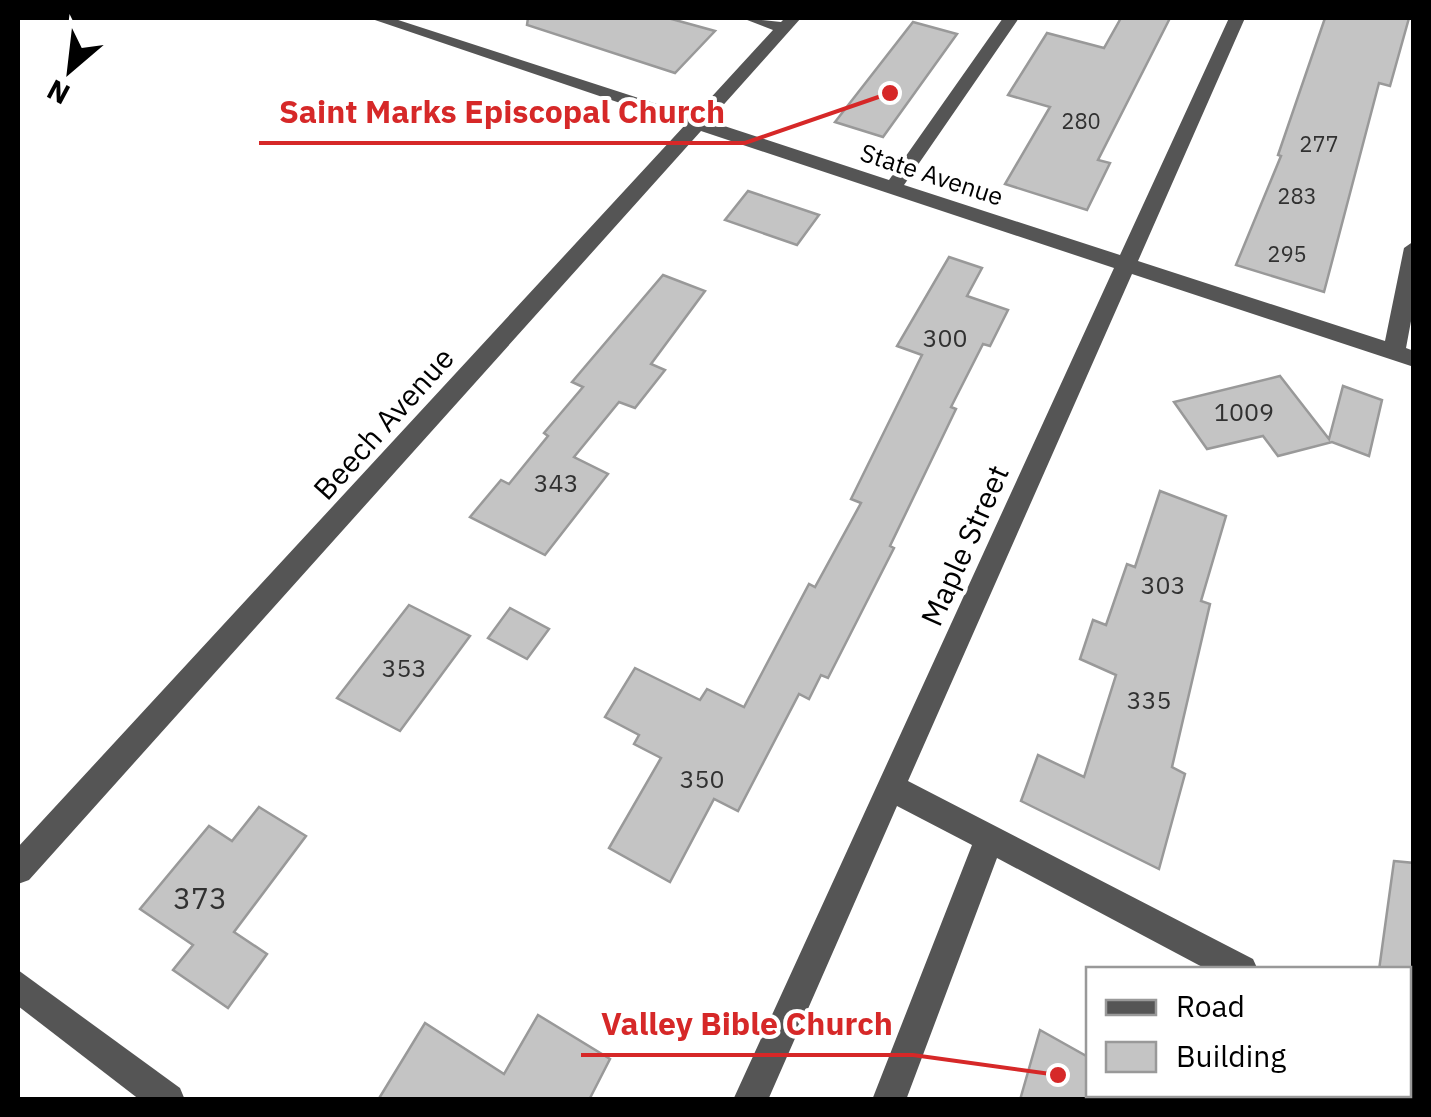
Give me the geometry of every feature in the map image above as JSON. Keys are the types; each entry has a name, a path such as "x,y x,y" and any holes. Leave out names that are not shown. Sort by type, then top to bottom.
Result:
{"street":[{"name":"State Avenue","path":"377,18 1404,355"},
{"path":"750,18 788,22"},
{"path":"893,187 1010,18"},
{"name":"Maple Street","path":"750,1100 1238,18"},
{"name":"Beech Avenue","path":"18,869 788,22"},
{"path":"1404,355 1414,248"},
{"path":"891,788 1236,967"},
{"path":"888,1100 990,840"},
{"path":"18,986 168,1100"}],"building":[{"path":"528,18 668,18 715,31 675,73 527,25"},
{"path":"1121,18 1170,18 1098,160 1110,163 1087,210 1005,184 1050,107 1008,95 1047,33 1104,48"},
{"path":"1325,18 1409,18 1390,86 1379,83 1324,292 1236,265 1281,156 1278,155"},
{"path":"913,22 957,34 883,137 835,122"},
{"path":"748,191 819,215 797,245 725,220"},
{"path":"949,257 982,268 967,296 1008,310 990,346 983,344 951,407 956,409 890,546 894,548 828,678 821,675 809,699 799,694 738,811 714,799 670,882 609,848 661,758 634,744 639,735 605,717 635,668 700,700 707,689 744,707 809,584 815,587 861,503 851,499 922,355 897,346"},
{"path":"663,275 705,291 651,364 665,370 635,408 619,402 574,457 608,474 545,555 470,517 501,480 509,484 548,436 544,433 583,387 572,382"},
{"path":"1280,376 1329,439 1343,386 1382,400 1369,456 1332,442 1278,456 1263,436 1207,449 1174,402"},
{"path":"1160,491 1226,516 1201,601 1210,604 1172,767 1185,774 1159,869 1021,801 1038,755 1084,777 1116,675 1080,659 1093,620 1106,625 1127,564 1135,567"},
{"path":"409,605 470,636 400,731 337,698"},
{"path":"510,608 549,629 527,659 488,638"},
{"path":"259,807 306,836 234,932 267,954 228,1008 173,970 193,945 140,909 209,826 232,841"},
{"path":"1394,861 1414,863 1414,970 1379,967"},
{"path":"538,1015 610,1059 589,1100 378,1100 425,1023 504,1074"},
{"path":"1040,1030 1086,1056 1088,1100 1020,1100"}],"place":[{"name":"Saint Marks Episcopal Church","path":"890,93"},
{"name":"Valley Bible Church","path":"1058,1075"}]}
